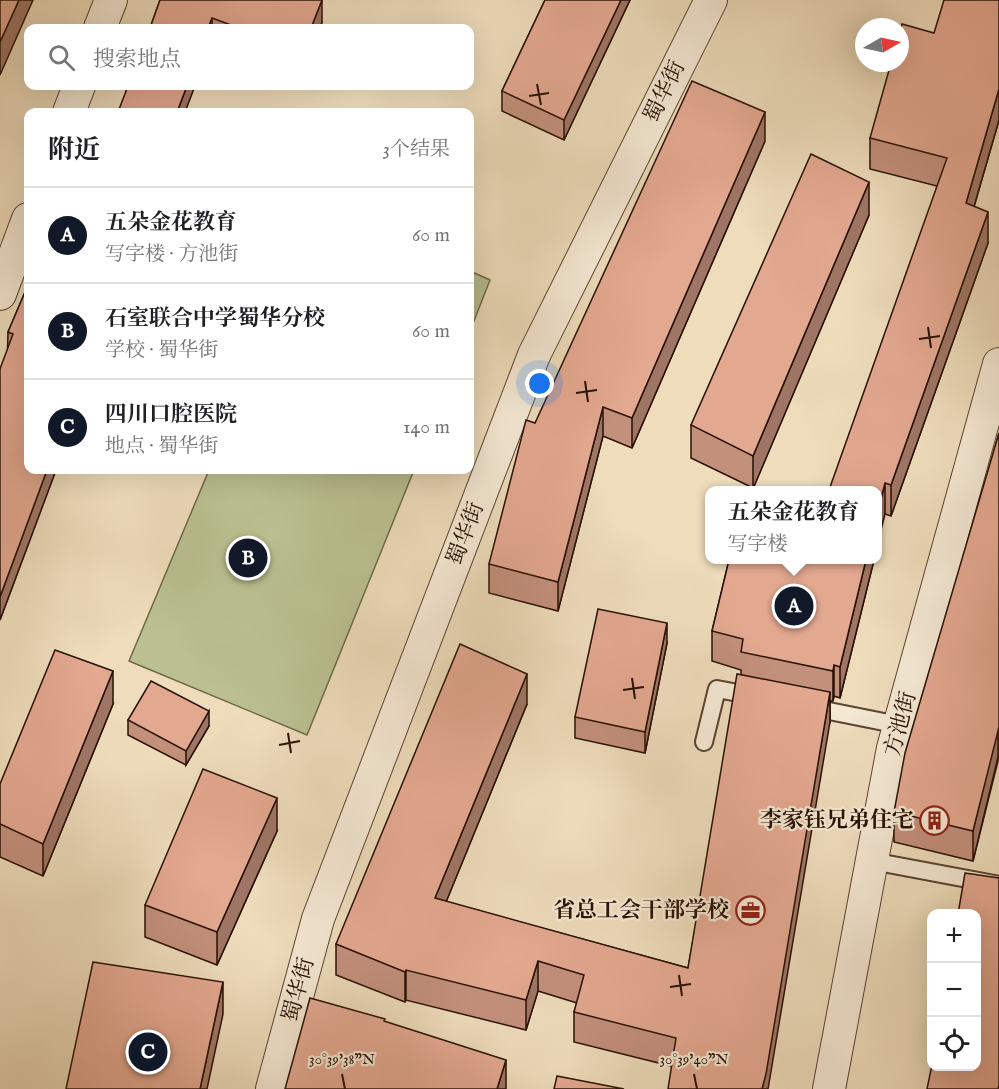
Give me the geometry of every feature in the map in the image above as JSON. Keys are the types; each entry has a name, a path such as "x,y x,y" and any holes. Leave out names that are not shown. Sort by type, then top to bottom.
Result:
{"street":[{"path":"102,24 111,0"},
{"name":"蜀华街","path":"272,1089 318,919 534,355 711,0"},
{"path":"71,108 77,90"},
{"path":"0,294 24,230"},
{"name":"方池街","path":"829,1089 893,748 999,364"}],"lane":[{"path":"704,742 717,688 774,700"},
{"path":"797,705 899,725"},
{"path":"872,861 999,885"}],"green space":[{"path":"474,273 490,280 474,321"},
{"path":"207,474 412,474 307,735 129,661"}],"building":[{"path":"0,0 19,0 0,42"},
{"path":"160,0 322,0 313,24 228,24 212,18 210,24 151,24"},
{"path":"545,0 621,0 564,120 502,91"},
{"path":"944,0 999,0 999,89 966,203 988,212 891,485 885,483 882,495 882,486 830,486 947,158 870,138 888,72 909,72 909,26 934,33"},
{"path":"692,81 765,112 632,418 603,407 558,582 489,564 526,420 535,423"},
{"path":"126,90 185,90 179,108 120,108"},
{"path":"811,154 869,182 753,456 691,425"},
{"path":"24,294 24,474 46,474 0,597 0,369 13,334 8,332"},
{"path":"999,433 999,727 973,831 894,812 905,753"},
{"path":"728,564 865,564 840,667 834,665 833,671 741,652 743,639 712,631"},
{"path":"598,609 667,623 645,732 575,717"},
{"path":"460,644 527,674 435,898 688,968 737,674 830,692 762,1089 668,1089 676,1038 574,1012 584,975 538,961 526,1000 406,970 405,972 336,944"},
{"path":"55,650 113,671 43,844 0,824 0,784"},
{"path":"151,681 209,711 186,751 128,720"},
{"path":"203,769 277,798 217,932 145,905"},
{"path":"965,873 999,878 998,1089 927,1089 931,1071 981,1071 981,909 959,909"},
{"path":"93,962 223,982 200,1089 66,1089"},
{"path":"310,998 385,1019 384,1021 506,1060 497,1089 285,1089"},
{"path":"557,1076 624,1089 554,1089"}],"place":[{"name":"石室联合中学蜀华分校","path":"248,558"},
{"name":"五朵金花教育","path":"794,606"},
{"name":"李家钰兄弟住宅","path":"935,821"},
{"name":"省总工会干部学校","path":"750,911"},
{"name":"四川口腔医院","path":"148,1052"}]}
